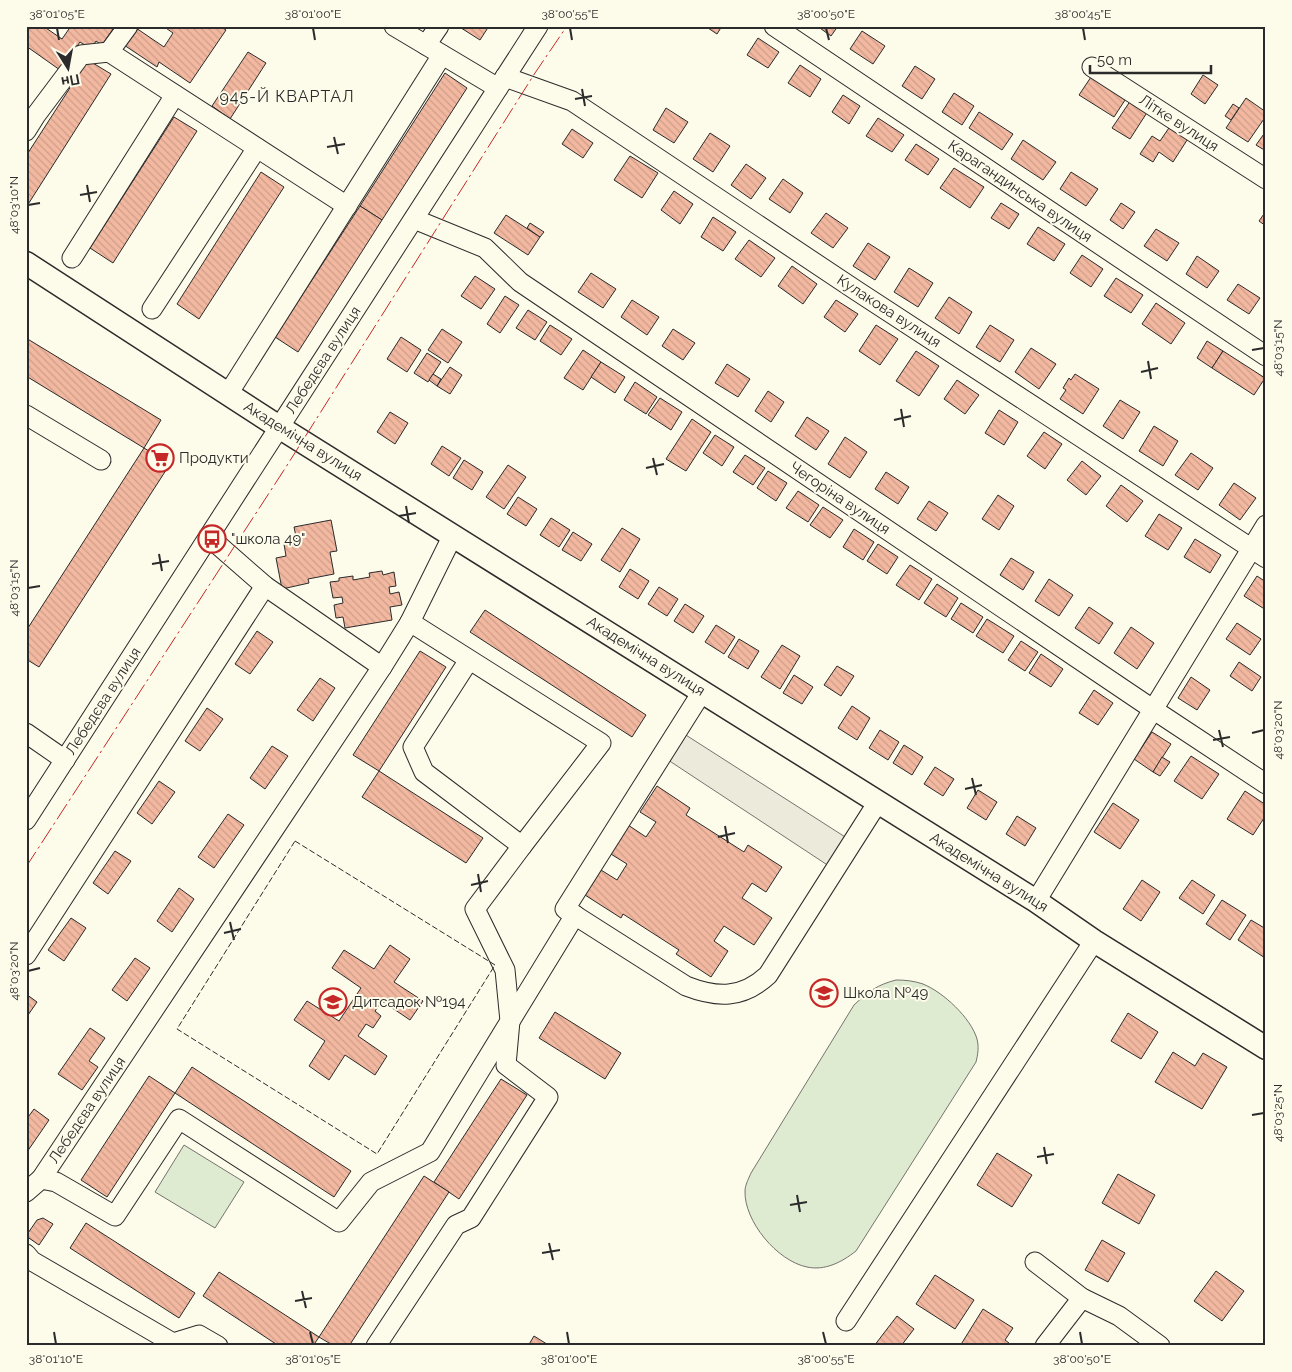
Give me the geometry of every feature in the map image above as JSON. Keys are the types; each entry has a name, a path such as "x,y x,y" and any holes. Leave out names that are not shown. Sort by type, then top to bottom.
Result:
{"main road":[{"name":"Академічна вулиця","path":"26,263 279,427 1036,900 1094,940 1266,1048"}],"street":[{"path":"109,52 128,26"},
{"name":"Кулакова вулиця","path":"394,26 434,50 502,82 572,101 848,285 1259,553"},
{"path":"228,394 346,206 434,50 439,26"},
{"name":"Лебедєва вулиця","path":"26,820 538,26"},
{"name":"Карагандинська вулиця","path":"774,26 1266,356"},
{"path":"26,131 81,55 109,52 346,206"},
{"name":"Літке вулиця","path":"1092,67 1266,179"},
{"path":"72,258 175,96"},
{"path":"152,308 257,148"},
{"name":"Чегоріна вулиця","path":"414,219 485,248 520,282 1266,784"},
{"path":"26,415 101,460"},
{"path":"1036,900 1154,710 1259,553 1266,525"},
{"name":"Лебедєва вулиця","path":"26,1193 41,1179 382,667 410,622 453,535"},
{"path":"209,537 265,586 382,667"},
{"path":"26,955 265,586"},
{"path":"376,1346 456,1224 471,1218 548,1096 506,1065 510,1021 497,972 475,909 601,743 410,622"},
{"path":"469,660 413,747 424,772 522,846"},
{"path":"702,692 566,909 686,986 704,993 717,995 746,990 759,984 768,976 878,802"},
{"path":"26,733 65,760"},
{"path":"41,1179 56,1182 115,1216 179,1119 339,1222 371,1182 430,1152 575,915"},
{"path":"846,1322 1094,940"},
{"path":"26,1254 32,1261 173,1343 200,1334 218,1346"},
{"path":"1035,1262 1082,1298 1119,1316 1160,1346"},
{"path":"1045,1346 1082,1298"}],"green space":[{"path":"896,980 910,981 931,988 947,999 963,1014 977,1039 976,1062 856,1251 845,1259 827,1267 807,1267 785,1257 764,1238 756,1227 746,1203 746,1184 854,1005 874,989"},
{"path":"184,1145 244,1182 215,1228 155,1192"}],"shaded area":[{"path":"678,730 853,842 835,870 662,756"}],"building":[{"path":"26,26 43,26 62,39 71,26 115,26 102,45 96,41 91,49 80,42 60,70 26,46"},
{"path":"163,26 220,26 226,30 190,83 159,62 157,67 124,45 136,28 164,47 173,33"},
{"path":"458,26 489,26 480,40"},
{"path":"705,26 722,26 717,34"},
{"path":"817,26 838,26 831,36"},
{"path":"862,31 885,46 873,64 850,49"},
{"path":"758,38 779,52 768,68 747,55"},
{"path":"248,52 266,63 230,119 212,106"},
{"path":"88,60 111,74 27,206 26,156"},
{"path":"800,65 821,79 810,97 788,83"},
{"path":"915,66 935,79 922,99 902,86"},
{"path":"445,73 467,88 382,220 360,206"},
{"path":"1093,74 1127,97 1114,117 1079,95"},
{"path":"1203,75 1218,85 1205,104 1191,94"},
{"path":"954,93 974,106 962,125 942,112"},
{"path":"843,95 860,106 849,124 832,112"},
{"path":"1246,98 1266,112 1266,116 1248,142 1226,128"},
{"path":"1131,100 1148,111 1130,139 1112,128"},
{"path":"1233,104 1239,108 1231,120 1225,116"},
{"path":"666,108 688,122 674,143 653,130"},
{"path":"979,112 1013,134 1002,150 969,128"},
{"path":"174,117 197,131 113,263 90,248"},
{"path":"878,118 904,135 892,152 866,136"},
{"path":"1171,125 1189,137 1173,162 1159,152 1153,162 1140,154 1152,136 1160,141"},
{"path":"572,129 593,143 583,158 562,144"},
{"path":"1266,131 1266,151 1256,145"},
{"path":"710,133 730,146 713,172 693,159"},
{"path":"1023,140 1056,162 1043,180 1011,159"},
{"path":"916,144 939,159 928,175 905,160"},
{"path":"630,156 658,173 642,198 614,180"},
{"path":"746,164 766,178 751,199 731,185"},
{"path":"954,168 984,187 970,208 940,188"},
{"path":"261,172 284,187 199,319 177,304"},
{"path":"1071,172 1098,189 1086,206 1060,189"},
{"path":"783,179 803,193 790,213 769,199"},
{"path":"674,191 693,204 680,224 661,210"},
{"path":"1001,203 1019,214 1009,229 991,218"},
{"path":"1121,203 1135,212 1123,229 1110,220"},
{"path":"360,206 382,220 298,352 275,337"},
{"path":"1266,211 1266,226 1259,221"},
{"path":"826,213 848,228 833,248 811,233"},
{"path":"506,215 540,237 528,255 494,233"},
{"path":"713,217 736,232 723,251 701,237"},
{"path":"530,223 544,232 540,237 527,228"},
{"path":"1038,227 1065,244 1054,261 1027,244"},
{"path":"1156,229 1179,243 1167,261 1144,246"},
{"path":"749,240 775,258 761,277 735,259"},
{"path":"868,243 890,257 875,280 853,266"},
{"path":"1082,255 1103,269 1091,287 1070,273"},
{"path":"1197,256 1219,271 1207,288 1186,274"},
{"path":"792,266 817,284 803,304 778,286"},
{"path":"909,268 933,283 918,307 894,292"},
{"path":"591,273 616,289 603,308 578,292"},
{"path":"475,276 495,289 481,309 461,296"},
{"path":"1116,278 1143,295 1131,313 1104,296"},
{"path":"1238,284 1260,298 1249,314 1227,300"},
{"path":"505,296 519,305 500,333 487,324"},
{"path":"949,297 972,312 959,334 935,318"},
{"path":"632,300 659,317 647,335 621,317"},
{"path":"836,300 858,314 845,332 824,317"},
{"path":"1156,303 1185,323 1171,344 1142,324"},
{"path":"528,310 547,322 535,340 516,328"},
{"path":"550,325 572,339 561,355 540,341"},
{"path":"876,325 898,339 880,365 859,351"},
{"path":"990,325 1014,340 1000,362 976,347"},
{"path":"442,329 462,342 448,363 428,350"},
{"path":"673,329 695,343 683,360 662,346"},
{"path":"401,337 421,350 407,372 387,359"},
{"path":"26,338 161,420 144,448 26,376"},
{"path":"1207,341 1223,351 1212,368 1197,358"},
{"path":"1031,348 1056,364 1039,389 1015,372"},
{"path":"583,350 601,362 583,390 564,378"},
{"path":"916,351 939,366 919,396 896,381"},
{"path":"1223,351 1265,378 1254,395 1212,368"},
{"path":"427,353 441,362 428,382 414,373"},
{"path":"601,362 625,377 615,393 591,377"},
{"path":"727,364 750,379 738,397 715,383"},
{"path":"450,367 462,375 450,394 437,386"},
{"path":"433,374 441,379 437,386 429,380"},
{"path":"1075,374 1099,389 1083,414 1060,399 1066,390 1063,388 1069,378 1071,380"},
{"path":"957,380 979,395 965,414 944,399"},
{"path":"635,382 657,397 646,414 624,400"},
{"path":"768,391 784,402 771,422 755,411"},
{"path":"660,398 682,412 671,430 648,415"},
{"path":"1120,400 1140,412 1123,439 1103,426"},
{"path":"999,410 1018,422 1004,445 985,433"},
{"path":"390,412 408,423 395,444 377,432"},
{"path":"807,417 829,431 816,450 795,436"},
{"path":"692,419 711,432 686,471 666,459"},
{"path":"1154,426 1178,441 1163,466 1139,451"},
{"path":"1044,432 1062,444 1045,469 1027,456"},
{"path":"715,435 734,447 722,466 703,453"},
{"path":"845,437 867,452 850,478 828,464"},
{"path":"442,446 461,458 449,476 431,464"},
{"path":"144,448 170,464 39,667 26,659 26,631"},
{"path":"1191,453 1213,468 1198,490 1175,475"},
{"path":"745,455 765,468 753,485 733,472"},
{"path":"464,460 483,472 472,490 453,478"},
{"path":"1082,461 1101,476 1086,495 1067,480"},
{"path":"508,465 526,477 504,509 486,497"},
{"path":"768,471 787,483 776,501 757,488"},
{"path":"886,472 909,487 898,504 875,489"},
{"path":"1234,483 1256,498 1240,520 1219,505"},
{"path":"1121,485 1143,501 1127,522 1106,506"},
{"path":"798,491 819,505 808,522 786,508"},
{"path":"998,495 1014,506 999,530 982,519"},
{"path":"518,497 537,509 526,526 507,514"},
{"path":"929,501 948,513 936,531 917,519"},
{"path":"823,507 843,520 830,538 810,525"},
{"path":"1159,514 1182,528 1168,550 1145,536"},
{"path":"551,518 570,530 559,547 540,535"},
{"path":"331,520 337,551 330,552 334,574 308,579 309,583 282,589 276,558 286,556 284,544 297,541 294,527"},
{"path":"622,528 640,539 620,572 601,560"},
{"path":"854,529 874,542 863,560 843,547"},
{"path":"573,532 592,544 581,561 562,550"},
{"path":"1195,539 1221,555 1210,573 1184,557"},
{"path":"878,544 898,557 887,574 867,561"},
{"path":"1011,558 1034,572 1023,590 1000,575"},
{"path":"910,565 932,579 919,600 896,585"},
{"path":"630,569 649,581 638,599 619,587"},
{"path":"382,571 383,575 394,572 396,586 389,587 390,594 399,592 402,605 390,607 392,620 345,628 343,617 336,618 334,605 343,603 342,597 333,598 330,582 339,581 339,578 353,576 353,580 370,577 369,573"},
{"path":"1257,576 1266,582 1266,610 1244,596"},
{"path":"1049,579 1073,595 1059,616 1035,601"},
{"path":"937,584 958,598 946,617 924,603"},
{"path":"659,587 678,599 667,616 648,604"},
{"path":"961,603 983,617 973,633 951,619"},
{"path":"685,604 704,616 693,633 674,621"},
{"path":"1089,607 1113,623 1099,644 1075,628"},
{"path":"485,610 646,715 632,737 470,632"},
{"path":"987,619 1014,636 1003,653 976,636"},
{"path":"1237,623 1261,639 1250,655 1226,639"},
{"path":"716,625 735,637 724,654 705,642"},
{"path":"1131,627 1154,643 1137,669 1114,653"},
{"path":"257,631 273,642 250,674 235,664"},
{"path":"739,639 759,651 748,669 728,657"},
{"path":"1021,641 1038,652 1025,671 1008,660"},
{"path":"782,645 800,656 780,689 761,677"},
{"path":"420,651 446,667 379,771 353,755"},
{"path":"1041,654 1063,669 1051,687 1029,673"},
{"path":"1239,662 1261,677 1252,691 1230,676"},
{"path":"837,666 854,676 841,696 824,685"},
{"path":"794,675 813,687 802,704 783,693"},
{"path":"1191,677 1210,690 1197,710 1178,698"},
{"path":"320,678 335,688 313,721 297,710"},
{"path":"1094,690 1113,703 1098,725 1079,713"},
{"path":"852,706 870,718 857,740 838,728"},
{"path":"207,708 223,719 200,751 185,741"},
{"path":"880,730 899,742 888,760 869,748"},
{"path":"1152,732 1171,744 1153,772 1134,759"},
{"path":"904,745 923,757 912,775 893,763"},
{"path":"272,746 288,756 265,789 250,778"},
{"path":"1191,756 1219,774 1202,799 1174,781"},
{"path":"1162,757 1170,762 1160,776 1153,772"},
{"path":"935,767 954,779 943,796 924,784"},
{"path":"379,771 483,838 466,863 362,797"},
{"path":"159,781 175,792 152,824 137,813"},
{"path":"657,786 690,808 686,815 744,852 748,845 782,867 766,892 752,883 742,898 772,918 754,945 724,926 714,941 728,951 711,977 676,954 679,950 623,914 621,918 585,895 601,870 617,880 627,864 606,851 625,823 646,837 656,822 640,812"},
{"path":"978,790 997,802 986,820 967,808"},
{"path":"1245,791 1266,805 1266,815 1253,835 1227,819"},
{"path":"1113,803 1139,820 1120,849 1094,832"},
{"path":"228,814 244,825 214,868 198,857"},
{"path":"1017,816 1036,828 1025,846 1006,834"},
{"path":"115,851 131,861 108,894 93,883"},
{"path":"1142,880 1160,892 1141,921 1123,909"},
{"path":"1192,880 1215,895 1203,914 1179,898"},
{"path":"179,888 194,899 172,932 157,921"},
{"path":"1222,900 1246,915 1230,940 1206,924"},
{"path":"71,918 86,928 64,961 48,950"},
{"path":"1251,920 1266,929 1265,958 1238,940"},
{"path":"390,945 410,959 394,982 423,1001 410,1020 382,1001 375,1011 381,1016 373,1028 366,1024 358,1036 387,1056 375,1075 345,1055 329,1080 309,1066 325,1041 294,1020 307,1001 339,1021 361,988 332,968 344,950 374,969"},
{"path":"135,958 150,968 127,1001 112,990"},
{"path":"26,994 37,1002 26,1018"},
{"path":"555,1012 621,1053 605,1079 539,1038"},
{"path":"1128,1013 1158,1032 1141,1059 1111,1041"},
{"path":"90,1028 105,1038 89,1061 98,1067 82,1090 58,1074"},
{"path":"1173,1052 1195,1066 1203,1053 1227,1067 1202,1109 1155,1082"},
{"path":"192,1067 351,1171 334,1197 175,1093"},
{"path":"149,1076 175,1093 107,1197 81,1180"},
{"path":"501,1079 527,1095 459,1199 434,1182"},
{"path":"34,1109 49,1120 27,1152 26,1120"},
{"path":"997,1153 1032,1175 1012,1207 977,1185"},
{"path":"1118,1174 1155,1195 1139,1224 1102,1203"},
{"path":"424,1176 449,1192 349,1346 334,1346 319,1337"},
{"path":"43,1218 53,1224 39,1245 26,1236 37,1220"},
{"path":"86,1223 195,1293 179,1318 70,1248"},
{"path":"1102,1240 1125,1253 1108,1282 1085,1270"},
{"path":"1216,1271 1244,1291 1222,1321 1194,1301"},
{"path":"219,1272 319,1337 313,1346 279,1346 203,1296"},
{"path":"935,1275 974,1300 955,1329 916,1304"},
{"path":"983,1309 1013,1328 1005,1340 1009,1343 1007,1346 960,1346"},
{"path":"897,1316 914,1329 901,1346 874,1346"},
{"path":"534,1336 550,1346 528,1346"}],"fence":[{"path":"295,841 495,965 377,1154 177,1029 295,841"}],"power":[{"path":"26,867 286,467 535,73 567,26"}],"place":[{"name":"Продукти","path":"160,458"},
{"name":"\"школа 49\"","path":"212,539"},
{"name":"Школа №49","path":"824,993"},
{"name":"Дитсадок №194","path":"333,1002"}],"district":[{"name":"945-Й КВАРТАЛ","path":"287,96"}]}
